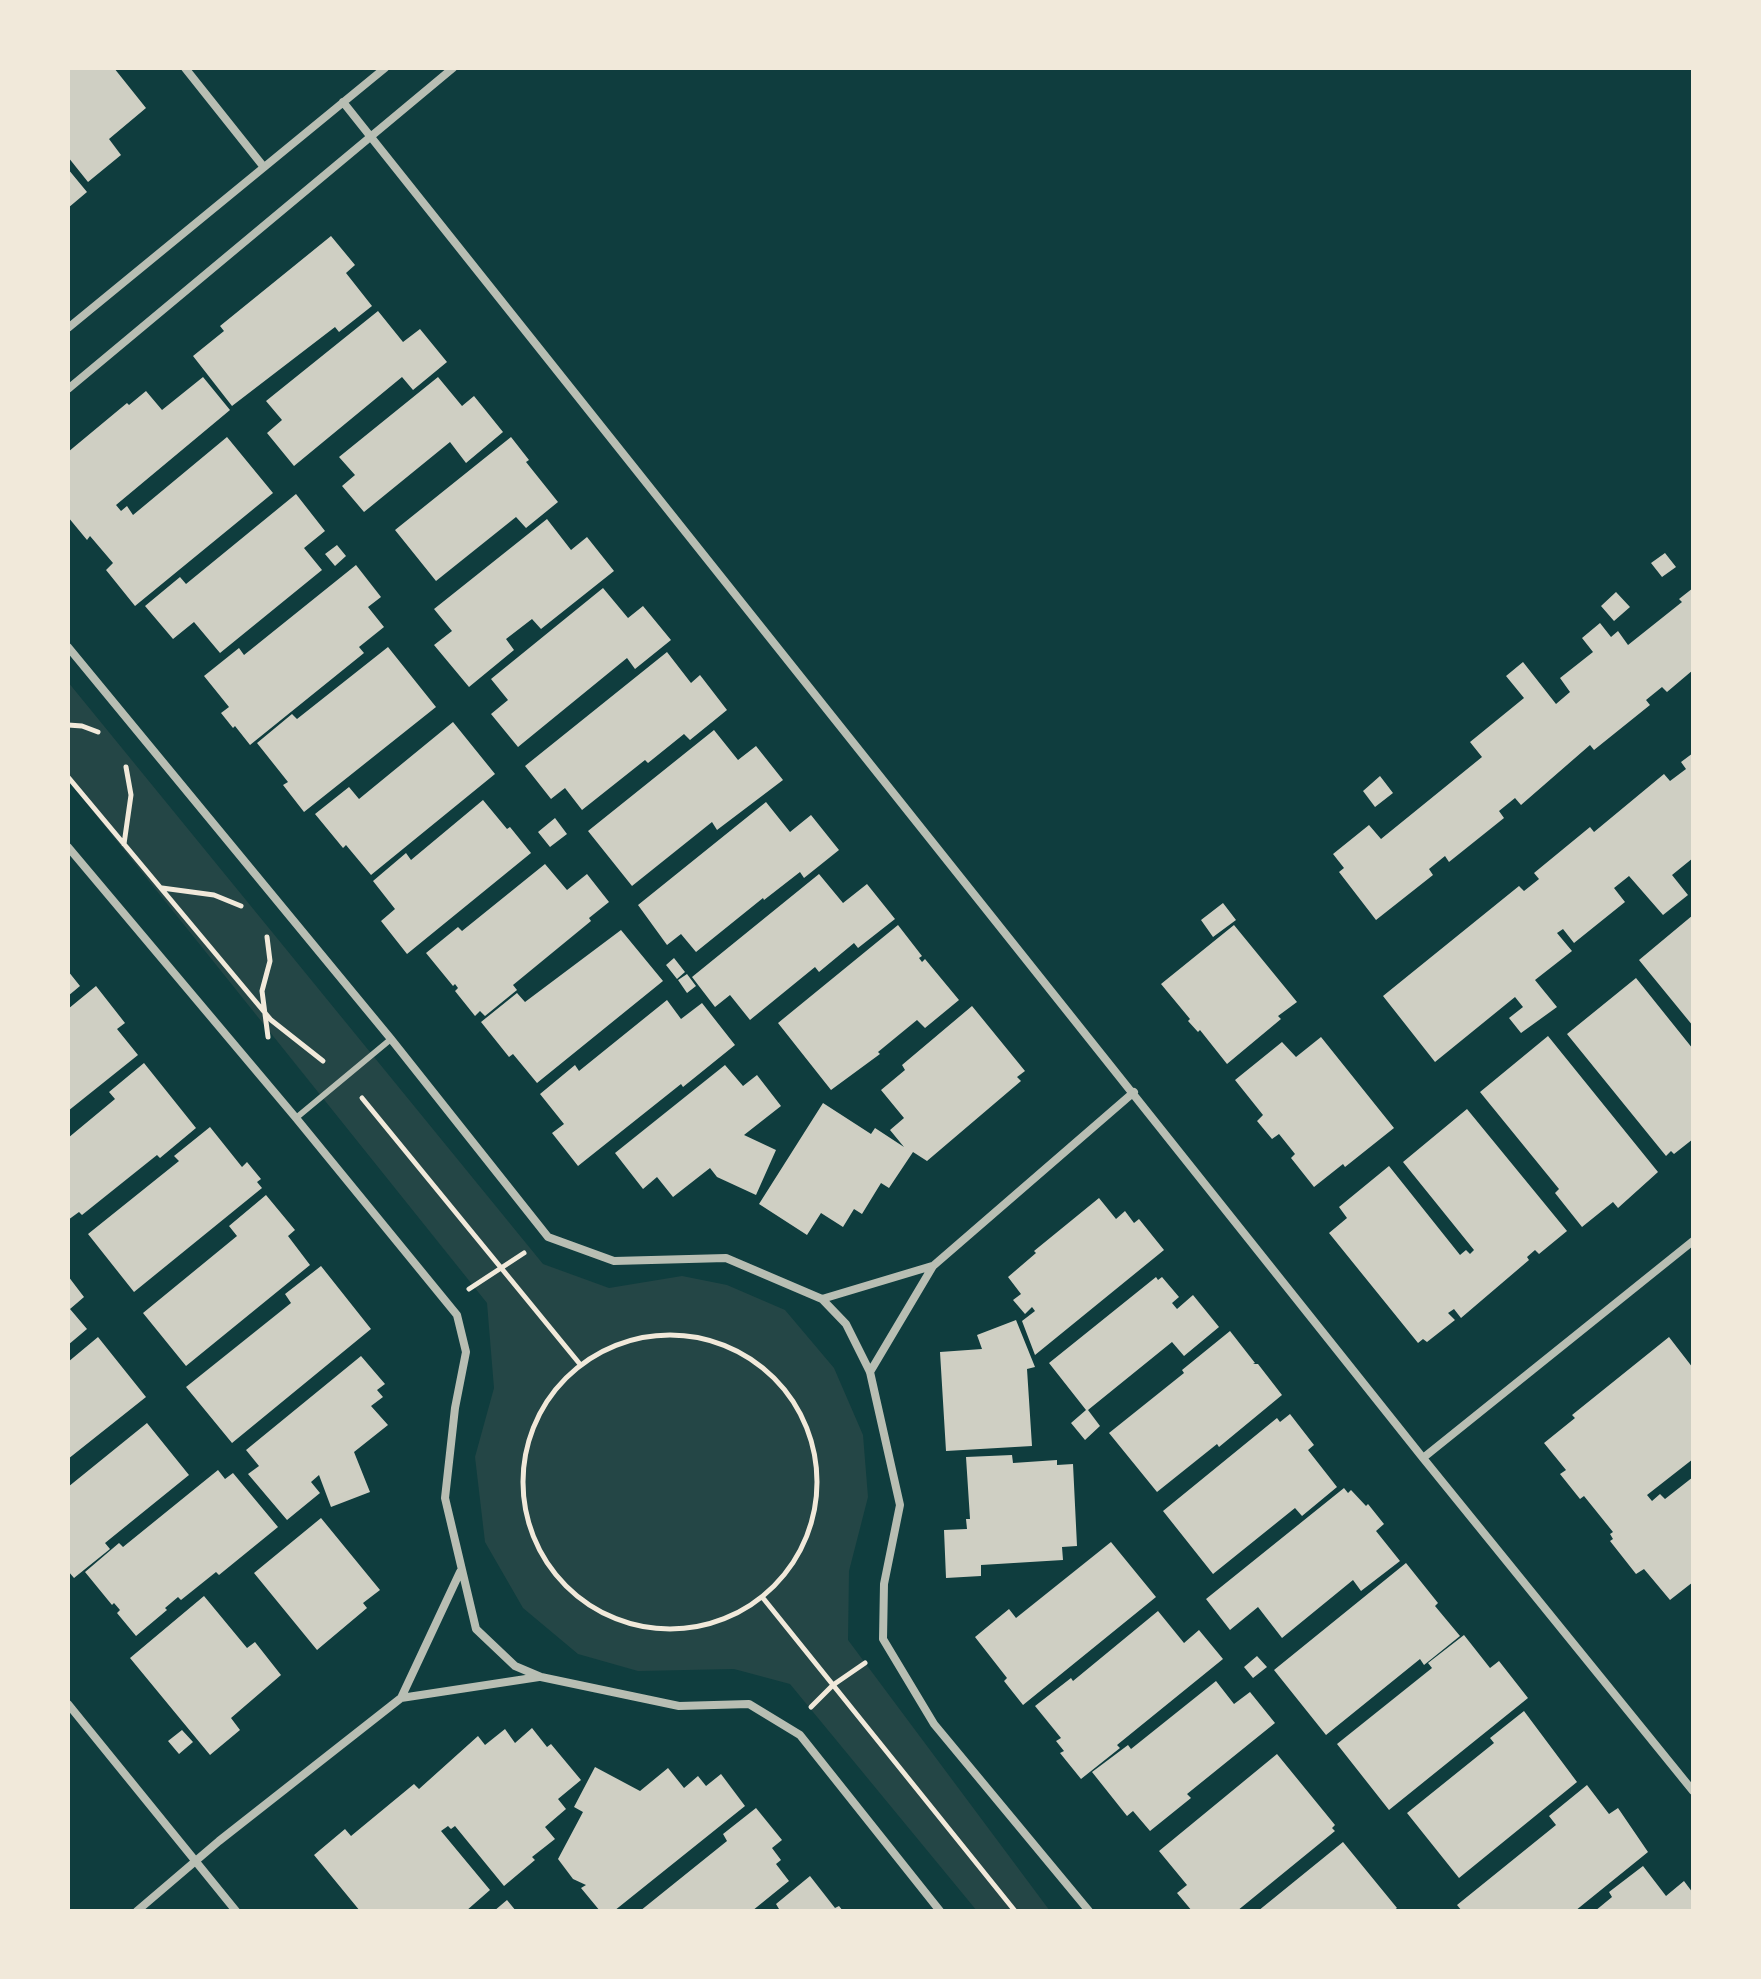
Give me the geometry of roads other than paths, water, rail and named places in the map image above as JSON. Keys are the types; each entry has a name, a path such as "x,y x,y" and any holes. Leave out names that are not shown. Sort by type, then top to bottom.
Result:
{"street":[{"path":"185,68 263,166"},
{"path":"68,328 385,68"},
{"path":"68,389 453,68"},
{"path":"343,102 1423,1458 1693,1791"},
{"path":"68,647 391,1039 548,1237 614,1261 726,1258 822,1299 846,1324 870,1372 900,1505 884,1584 883,1639 934,1724 1089,1911"},
{"path":"68,847 457,1315 466,1352 455,1408 445,1498 476,1629 515,1666 541,1677 679,1706 749,1704 800,1735 940,1911"},
{"path":"870,1372 933,1266 1134,1092"},
{"path":"1423,1458 1693,1241"},
{"path":"822,1299 933,1266"},
{"path":"137,1911 401,1698 461,1571"},
{"path":"401,1698 541,1677"},
{"path":"68,1704 236,1911"}],"lane":[{"path":"296,1118 391,1039"}]}
